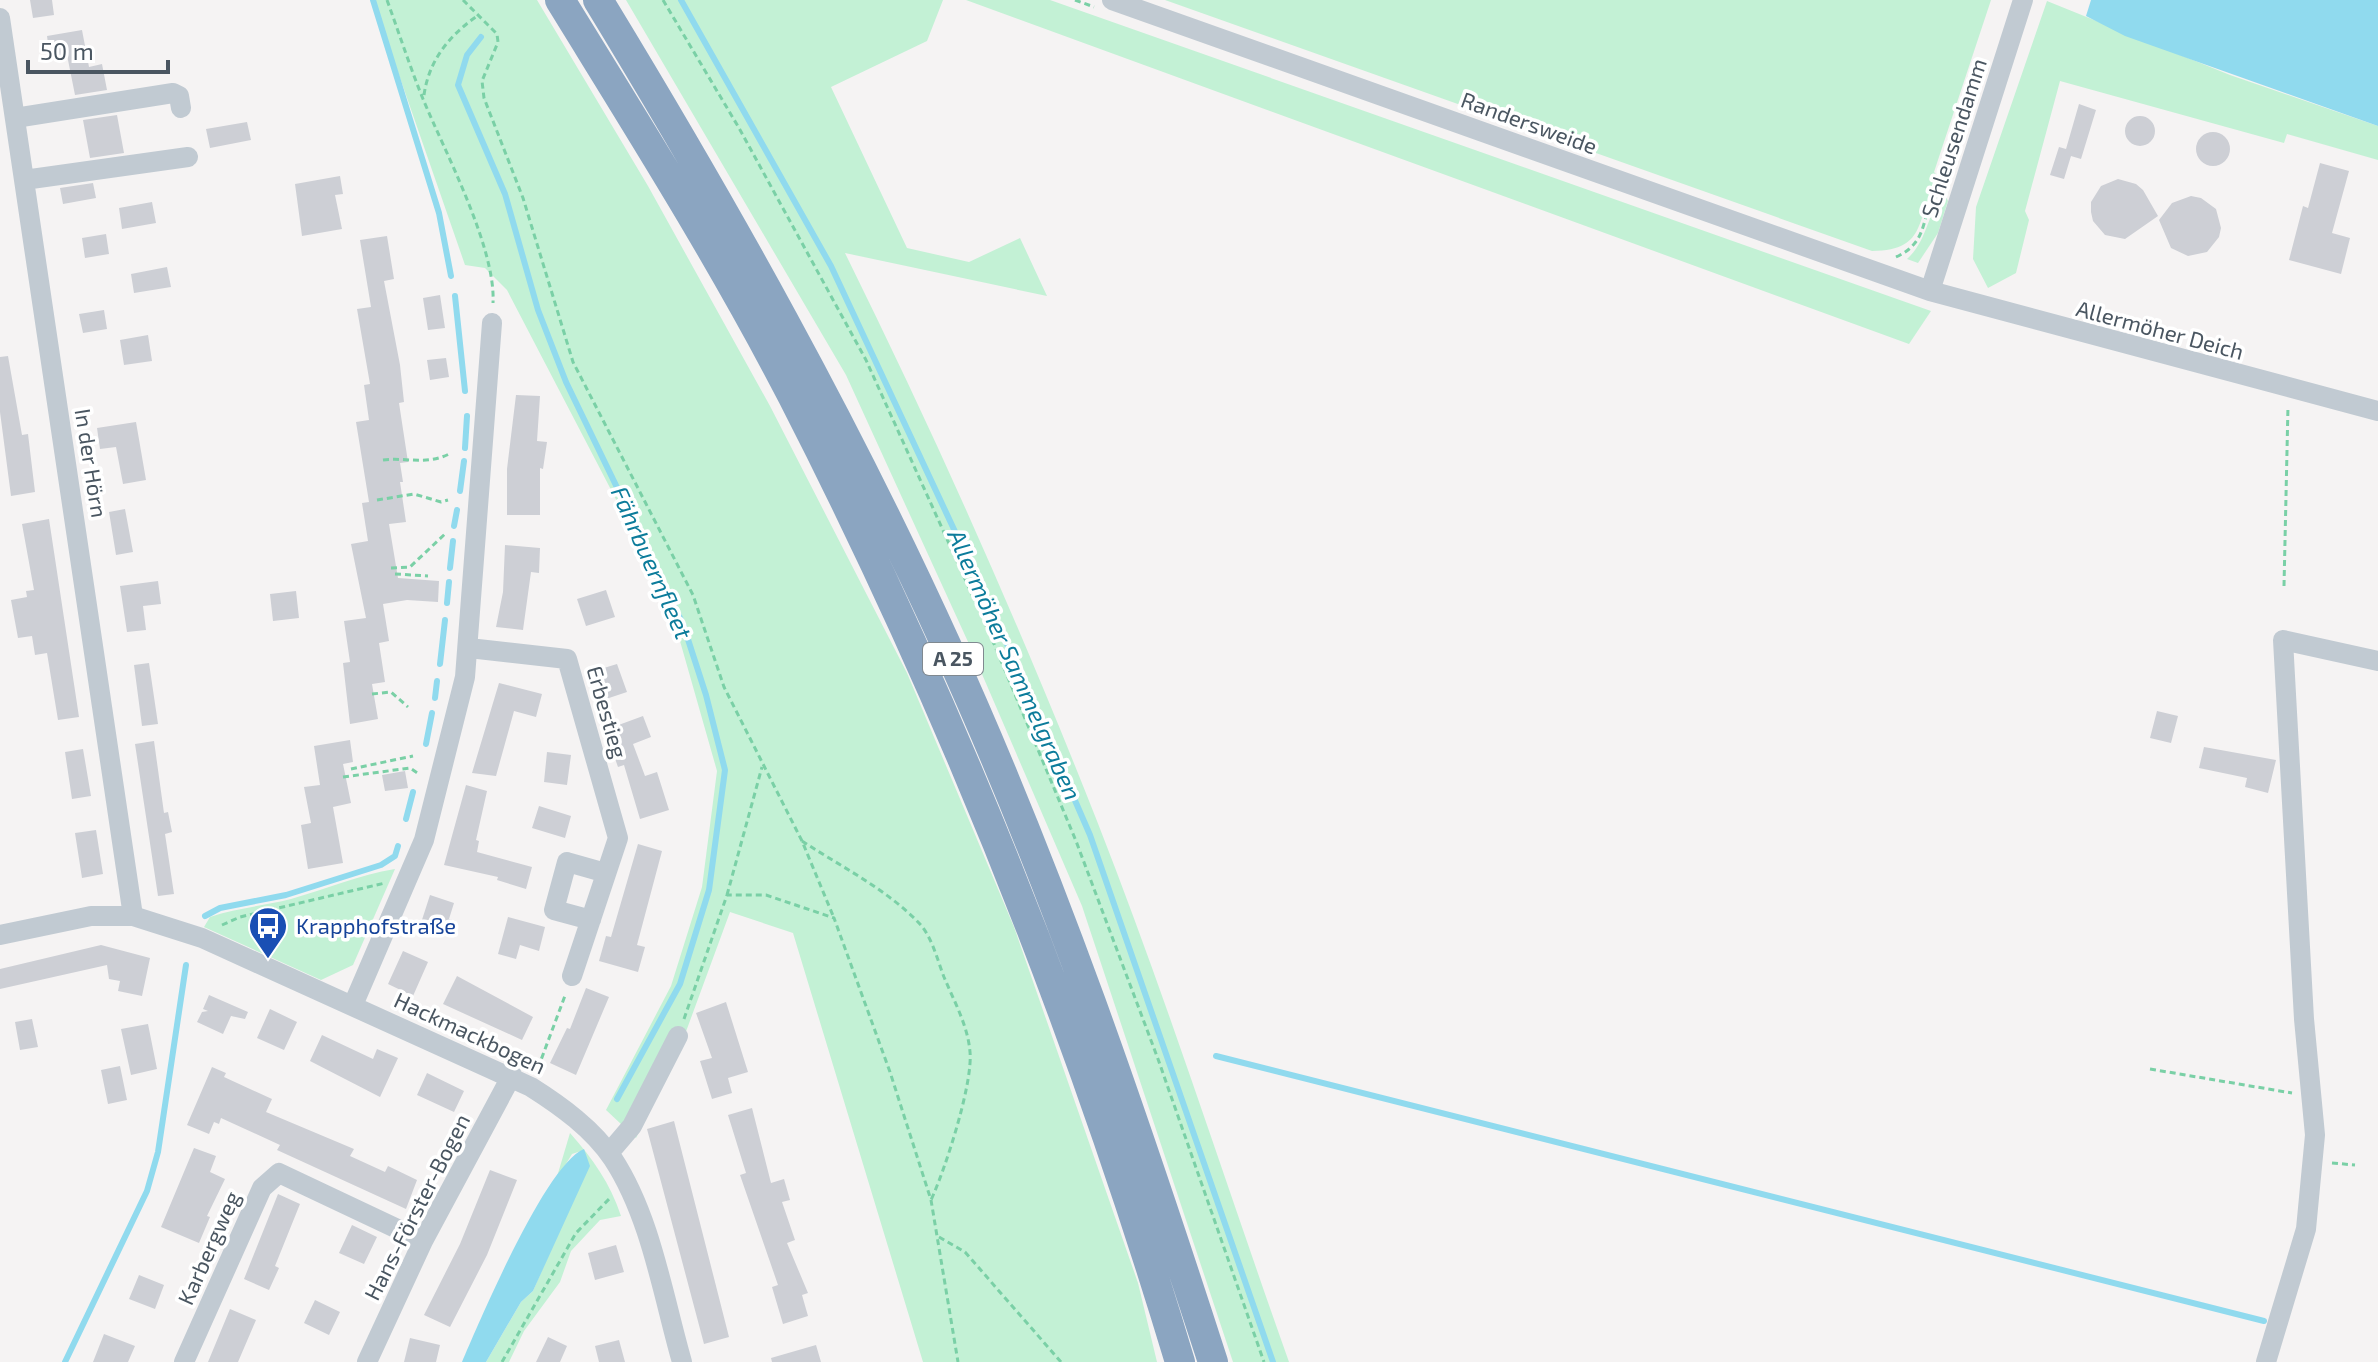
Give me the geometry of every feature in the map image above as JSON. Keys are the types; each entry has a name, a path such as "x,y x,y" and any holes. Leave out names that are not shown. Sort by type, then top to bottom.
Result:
{"highway":[{"name":"A 25","path":"560,0 667,173 792,395 920,661 1009,868 1129,1203 1180,1362"},
{"name":"A 25","path":"598,0 694,157 819,382 948,649 1036,857 1159,1193 1213,1362"}],"street":[{"name":"Randersweide","path":"1112,0 1930,291"},
{"name":"Schleusendamm","path":"1930,291 2023,0"},
{"name":"In der Hörn","path":"0,18 133,916"},
{"path":"15,118 173,93 179,96 181,108"},
{"path":"24,180 188,157"},
{"name":"Allermöher Deich","path":"1930,291 2378,411"},
{"path":"353,1005 410,879 446,759 469,648 492,323"},
{"path":"2266,1362 2306,1229 2315,1135 2283,640 2378,661"},
{"name":"Erbestieg","path":"469,648 567,659 618,838 572,976"},
{"path":"591,920 554,910 567,862 606,873"},
{"name":"Hackmackbogen","path":"0,935 91,916 133,916 202,938 512,1075 559,1105 609,1153 629,1188 682,1362"},
{"path":"609,1153 632,1126 678,1036"},
{"name":"Hans-Förster-Bogen","path":"367,1362 423,1241 512,1075"},
{"name":"Karbergweg","path":"184,1362 262,1188 279,1173 423,1241"}],"path":[{"path":"387,0 423,99 464,193 494,284 492,323"},
{"path":"463,0 489,24 498,42 482,81 484,98 523,198 573,362 693,595 724,687 802,841 834,918 890,1072 931,1200 958,1362"},
{"path":"663,0 739,128 866,360 989,632 1076,841 1264,1362"},
{"path":"423,99 427,76 440,51 455,31 477,16"},
{"path":"2284,586 2288,402"},
{"path":"383,460 400,458 418,462 439,459 451,453"},
{"path":"377,500 414,494 441,502 448,500"},
{"path":"391,568 410,567 446,533"},
{"path":"395,574 428,576"},
{"path":"372,694 391,692 408,707"},
{"path":"351,769 413,756"},
{"path":"678,1036 727,895 762,767"},
{"path":"343,777 410,768 422,776"},
{"path":"802,841 865,881 918,922 929,938 964,1025 970,1054 965,1089 941,1178 931,1200"},
{"path":"202,938 240,917 410,879"},
{"path":"727,895 766,895 834,918"},
{"path":"531,1087 572,976"},
{"path":"2150,1069 2311,1097"},
{"path":"502,1362 576,1233 602,1204 629,1188"},
{"path":"939,1237 965,1252 1061,1362"}],"green space":[{"path":"373,0 537,0 648,186 770,406 907,673 1014,927 1138,1283 1157,1362 923,1362 793,933 730,912 677,1056 636,1138 606,1110 671,986 702,887 717,771 676,627 633,532 507,290 485,268 465,265"},
{"path":"626,0 943,0 927,41 831,87 907,248 969,262 1020,238 1047,296 845,253 977,534 1097,821 1148,955 1289,1362 1233,1362 1082,906 969,644 846,375"},
{"path":"966,0 1050,0 1931,311 1909,344"},
{"path":"1165,0 1991,0 1934,172 1942,181 1912,238 1904,245 1872,251"},
{"path":"2047,1 2230,75 2378,126 2378,160 2287,134 2284,143 2060,81 2025,211 2029,220 2016,273 1988,288 1973,259 1976,207"},
{"path":"1944,193 1948,201 1938,233 1918,263 1907,259 1914,252"},
{"path":"395,869 353,965 321,980 204,927 210,917 291,899"},
{"path":"570,1133 586,1152 600,1172 621,1216 600,1220 571,1251 560,1282 524,1331 509,1362 486,1362 521,1302 533,1291 573,1199 584,1150 572,1154 556,1180"}],"water":[{"path":"2091,0 2378,0 2378,126 2125,36 2086,16"},
{"path":"584,1149 590,1166 533,1291 521,1302 486,1362 462,1362 498,1280 533,1212 551,1183 569,1161"}],"building":[{"path":"30,0 52,0 54,15 33,18"},
{"path":"82,30 89,67 102,64 107,90 75,95 67,55 50,58 47,36"},
{"path":"2079,104 2096,110 2081,159 2071,156 2064,179 2050,175 2059,147 2066,149"},
{"path":"117,115 124,153 90,158 83,120"},
{"path":"2140,116 2151,120 2155,131 2151,142 2140,146 2129,142 2125,131 2129,120"},
{"path":"247,122 251,140 210,148 206,129"},
{"path":"2213,132 2225,137 2230,149 2225,161 2213,166 2201,161 2196,149 2201,137"},
{"path":"2320,163 2349,171 2332,233 2350,238 2341,274 2289,260 2303,206 2308,208"},
{"path":"340,176 343,194 335,195 342,229 302,236 295,184"},
{"path":"2118,179 2136,184 2143,190 2158,216 2125,239 2105,235 2093,221 2091,212 2091,202 2101,186"},
{"path":"93,183 96,198 63,204 60,188"},
{"path":"2191,196 2201,198 2216,209 2221,228 2219,237 2207,252 2188,256 2171,248 2159,220 2172,203"},
{"path":"152,202 156,223 122,229 119,208"},
{"path":"106,234 109,254 85,258 82,238"},
{"path":"387,236 394,279 384,281 400,365 404,402 399,403 408,462 400,463 406,522 389,524 398,578 439,581 438,602 407,600 383,604 389,641 379,643 385,682 372,684 378,719 350,724 343,663 350,662 344,621 366,618 351,544 368,541 362,503 369,502 356,422 369,420 364,385 370,384 357,309 371,307 360,240"},
{"path":"167,267 171,287 134,293 131,274"},
{"path":"440,295 445,328 428,330 423,298"},
{"path":"104,310 107,329 83,333 79,314"},
{"path":"148,335 152,361 124,365 120,340"},
{"path":"8,356 22,435 28,434 35,492 11,496 0,412 0,357"},
{"path":"446,358 449,377 430,380 427,360"},
{"path":"516,395 540,396 537,441 547,442 543,469 540,468 540,515 507,515 507,469"},
{"path":"136,422 146,480 123,484 116,447 100,449 97,428"},
{"path":"125,509 133,552 116,555 109,512"},
{"path":"49,519 79,717 58,720 47,653 35,655 32,636 18,638 11,600 27,597 26,591 34,590 22,524"},
{"path":"505,545 540,548 539,573 531,572 523,630 496,627 503,592"},
{"path":"158,581 161,604 143,606 146,630 127,632 120,586"},
{"path":"606,590 615,617 586,626 577,599"},
{"path":"296,591 299,618 273,621 270,594"},
{"path":"149,663 158,724 142,726 134,665"},
{"path":"617,664 627,692 603,700 594,671"},
{"path":"499,683 542,694 536,717 514,711 496,776 472,773"},
{"path":"2157,711 2178,716 2171,743 2150,738"},
{"path":"643,716 651,737 633,744 645,776 657,772 669,810 640,819 624,765 618,767 605,730"},
{"path":"350,740 353,762 343,764 351,803 333,807 343,863 308,869 301,825 311,823 304,787 320,785 314,746"},
{"path":"154,741 164,813 168,812 172,832 165,834 174,894 158,896 135,744"},
{"path":"2204,747 2276,760 2268,793 2245,787 2247,778 2199,768"},
{"path":"83,749 91,796 72,799 65,752"},
{"path":"547,752 571,755 567,785 544,782"},
{"path":"405,771 408,788 385,791 382,775"},
{"path":"466,785 487,791 476,840 479,841 477,852 532,867 526,889 497,880 498,877 444,865"},
{"path":"539,806 571,816 565,838 532,828"},
{"path":"96,830 103,874 82,878 75,833"},
{"path":"638,844 662,851 637,945 645,947 638,972 599,961 606,936 611,937"},
{"path":"430,895 454,903 449,919 456,921 452,936 420,926"},
{"path":"508,917 545,927 539,951 520,945 516,959 498,954"},
{"path":"101,945 150,958 142,996 118,991 120,981 109,979 107,965 0,989 0,969"},
{"path":"403,951 428,962 413,996 388,984"},
{"path":"457,976 533,1017 522,1040 443,1004"},
{"path":"586,988 609,997 576,1075 550,1063 567,1028 570,1029"},
{"path":"209,995 248,1012 245,1019 231,1016 223,1034 197,1022 202,1012 208,1011 203,1009"},
{"path":"726,1002 748,1072 728,1078 732,1093 712,1099 700,1061 712,1058 696,1013"},
{"path":"270,1009 297,1022 284,1050 257,1038"},
{"path":"32,1019 38,1047 20,1050 15,1022"},
{"path":"148,1024 157,1069 131,1075 121,1029"},
{"path":"322,1035 373,1059 377,1049 398,1058 380,1097 310,1061"},
{"path":"120,1066 127,1100 108,1104 101,1070"},
{"path":"212,1067 226,1073 224,1077 272,1099 266,1112 354,1149 350,1156 385,1172 388,1166 417,1180 406,1209 277,1150 280,1145 221,1118 219,1124 214,1122 209,1134 187,1125"},
{"path":"427,1073 464,1091 454,1112 417,1095"},
{"path":"752,1108 771,1183 784,1179 790,1200 782,1202 795,1240 787,1243 808,1293 802,1295 808,1316 783,1324 772,1287 778,1285 740,1175 746,1173 728,1115"},
{"path":"674,1121 729,1337 704,1344 647,1129"},
{"path":"194,1148 216,1156 210,1172 225,1179 207,1216 210,1217 199,1243 161,1227"},
{"path":"490,1170 517,1180 487,1255 450,1327 424,1315 460,1244"},
{"path":"278,1194 300,1204 275,1266 279,1268 269,1290 244,1279"},
{"path":"352,1225 377,1237 364,1264 339,1253"},
{"path":"616,1245 624,1272 595,1280 588,1253"},
{"path":"139,1275 164,1285 155,1309 129,1299"},
{"path":"315,1300 340,1312 329,1335 304,1323"},
{"path":"230,1309 256,1320 238,1362 208,1362"},
{"path":"104,1334 135,1346 128,1362 93,1362"},
{"path":"548,1337 567,1346 560,1362 536,1362"},
{"path":"410,1338 440,1345 436,1362 404,1362"},
{"path":"619,1340 625,1362 599,1362 595,1346"},
{"path":"816,1345 821,1362 772,1362 771,1358"}],"waterway":[{"path":"373,0 439,213 451,276"},
{"name":"Allermöher Sammelgraben","path":"681,0 831,266 1000,628 1090,835 1273,1362"},
{"name":"Fährbuernfleet","path":"481,37 467,55 458,85 505,194 538,310 566,382 683,624 706,695 725,770 709,890 680,984 617,1099"},
{"path":"455,296 465,391"},
{"path":"465,448 467,416"},
{"path":"460,491 464,461"},
{"path":"454,526 457,510"},
{"path":"450,568 453,541"},
{"path":"447,603 449,582"},
{"path":"440,664 445,620"},
{"path":"435,698 437,681"},
{"path":"426,744 432,713"},
{"path":"406,819 413,792"},
{"path":"205,916 220,908 286,895 381,865 395,856 398,846"},
{"path":"65,1362 147,1191 158,1152 186,965"},
{"path":"1216,1056 2264,1321"}],"place":[{"name":"Krapphofstraße","path":"268,960"}]}
